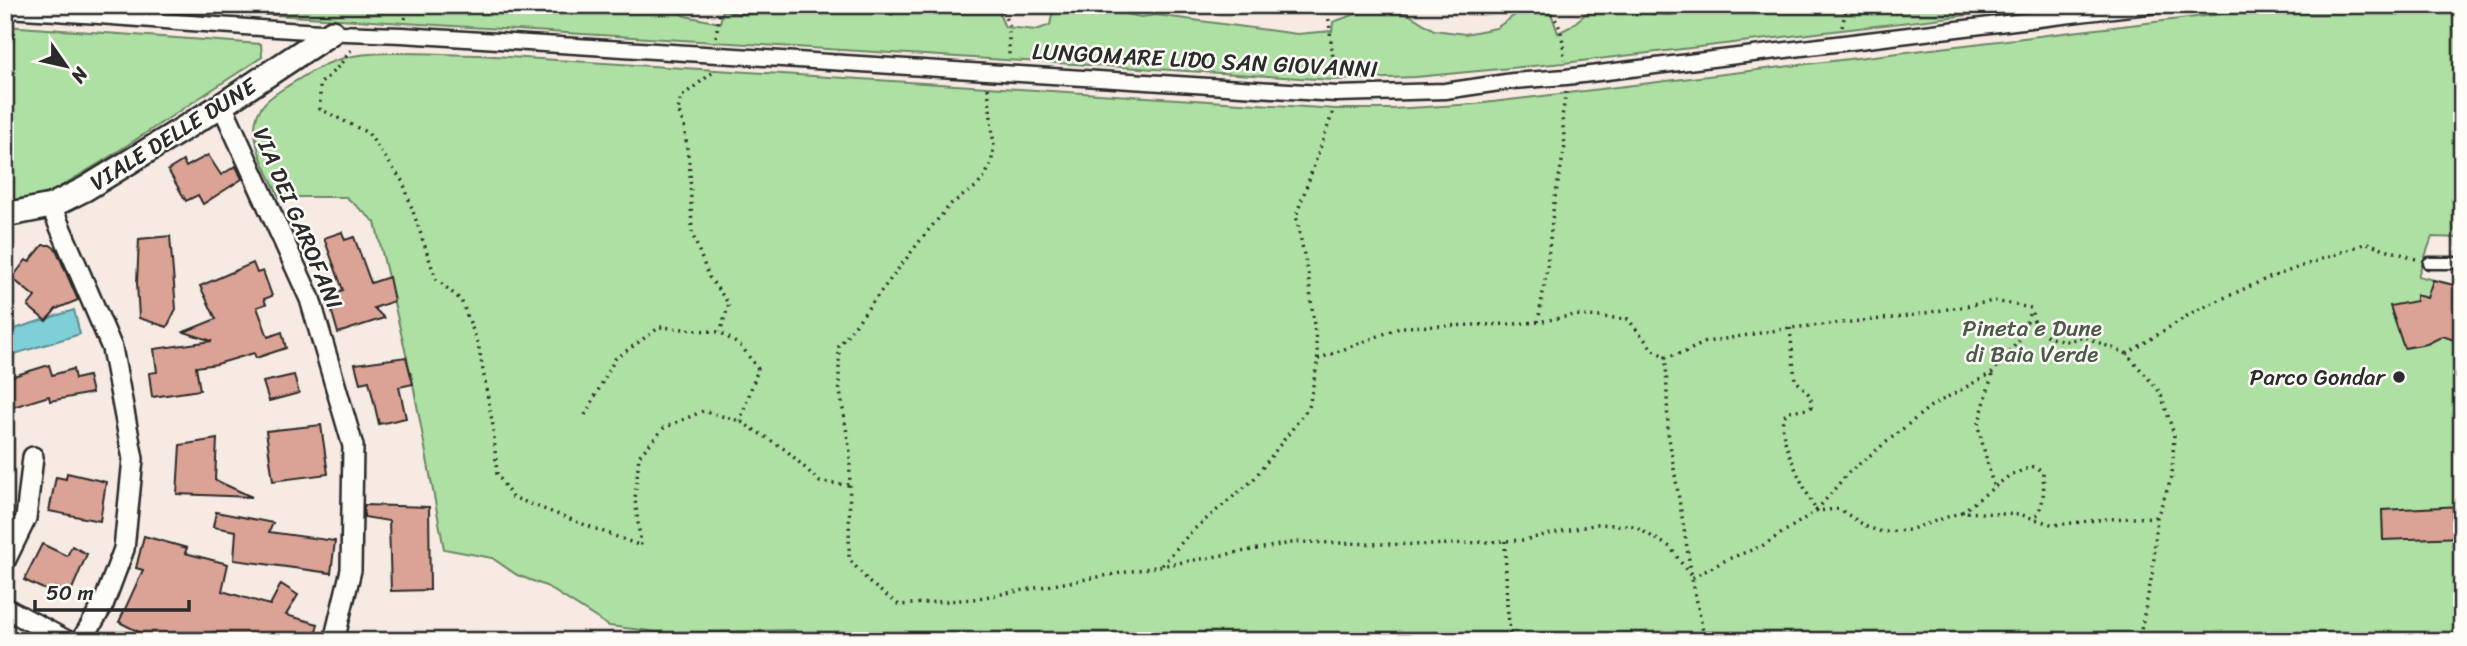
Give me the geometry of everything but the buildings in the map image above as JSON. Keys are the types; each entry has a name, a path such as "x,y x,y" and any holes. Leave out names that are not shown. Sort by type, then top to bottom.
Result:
{"street":[{"name":"LUNGOMARE LIDO SAN GIOVANNI","path":"5,10 1336,94 1446,91 1513,80 1566,77 2006,21 2156,5"},
{"name":"VIALE DELLE DUNE","path":"5,215 51,206 85,189 342,33"},
{"name":"VIA DEI GAROFANI","path":"222,105 310,299 353,446 351,570 334,641"},
{"path":"51,206 112,348 133,459 124,549 103,605 81,641"},
{"path":"5,561 26,517 33,457"},
{"path":"5,608 67,641"}],"lane":[{"path":"2429,263 2462,263"}],"path":[{"path":"1000,5 1009,26 1007,74"},
{"path":"1538,322 1554,203 1565,146 1562,117 1566,77 1561,27 1554,14 1540,5"},
{"path":"720,332 729,304 709,276 692,233 690,171 684,125 678,110 681,97 712,73 720,8 741,11 742,8"},
{"path":"1161,567 1191,532 1253,480 1309,407 1318,359 1308,274 1296,216 1335,105 1328,12"},
{"path":"342,33 351,53 320,84 320,109 368,133 403,182 436,279 461,300 478,343 493,426 497,474 512,496 640,546 635,499 639,456 664,428 704,411 740,421 786,450 820,482 849,485"},
{"path":"987,72 994,147 991,164 985,176 977,186 951,204 926,233 839,346 839,385 850,452 849,559 870,583 899,605 973,599 1297,542 1430,545 1523,540 1598,524 1634,526 1670,547 1692,578"},
{"path":"2127,354 2195,311 2266,279 2367,243 2429,263"},
{"path":"1318,359 1402,327 1538,322 1575,315 1628,319 1653,350 1666,357 1706,342 1790,328 1902,317 1994,300 2031,308"},
{"path":"2031,308 2036,329 2051,338 2067,341 2085,337 2127,354 2160,392 2174,435 2172,477 2157,517 2153,570 2141,630 2134,641"},
{"path":"1692,578 1762,545 1816,511 1848,473 1931,406 1992,373 2022,337 2031,308"},
{"path":"585,415 615,359 660,327 720,332 742,347 758,369 740,421"},
{"path":"1790,328 1795,380 1812,400 1811,407 1807,410 1793,410 1786,414 1782,420 1783,436 1816,511"},
{"path":"1666,357 1668,432 1705,641"},
{"path":"1992,373 1978,426 1993,486"},
{"path":"1816,511 1839,509 1867,527 1882,532 1909,530 1962,512 2010,475 2035,466 2043,472 2043,503 2034,519"},
{"path":"1962,512 2022,515 2054,525 2157,517"},
{"path":"1505,541 1511,641"}],"green space":[{"path":"110,5 665,5 685,16 720,23 723,10 747,14 758,12 770,5 863,5 874,13 892,15 901,5 995,5 1005,27 1036,30 1050,25 1054,5 1099,5 1141,17 1156,15 1297,34 1332,31 1333,22 1367,10 1388,10 1408,14 1434,30 1465,34 1496,28 1515,15 1522,5 1533,5 1552,16 1558,33 1570,27 1596,5 1636,5 1652,14 1669,15 1745,5 2053,5 1564,63 1416,77 1333,80"},
{"name":"Pineta e Dune di Baia Verde","path":"2296,5 2462,5 2462,238 2432,237 2418,276 2462,287 2462,641 807,641 794,630 666,633 609,626 546,586 517,575 492,558 444,549 413,384 375,222 346,197 279,197 263,163 255,136 258,113 275,95 328,63 358,55 478,55 1336,109 1392,109 1476,104"},
{"path":"5,26 261,44 262,57 46,195 5,201"}],"water":[{"path":"74,310 80,334 5,357 5,332"}],"place":[{"name":"Parco Gondar","path":"2399,377"}]}
